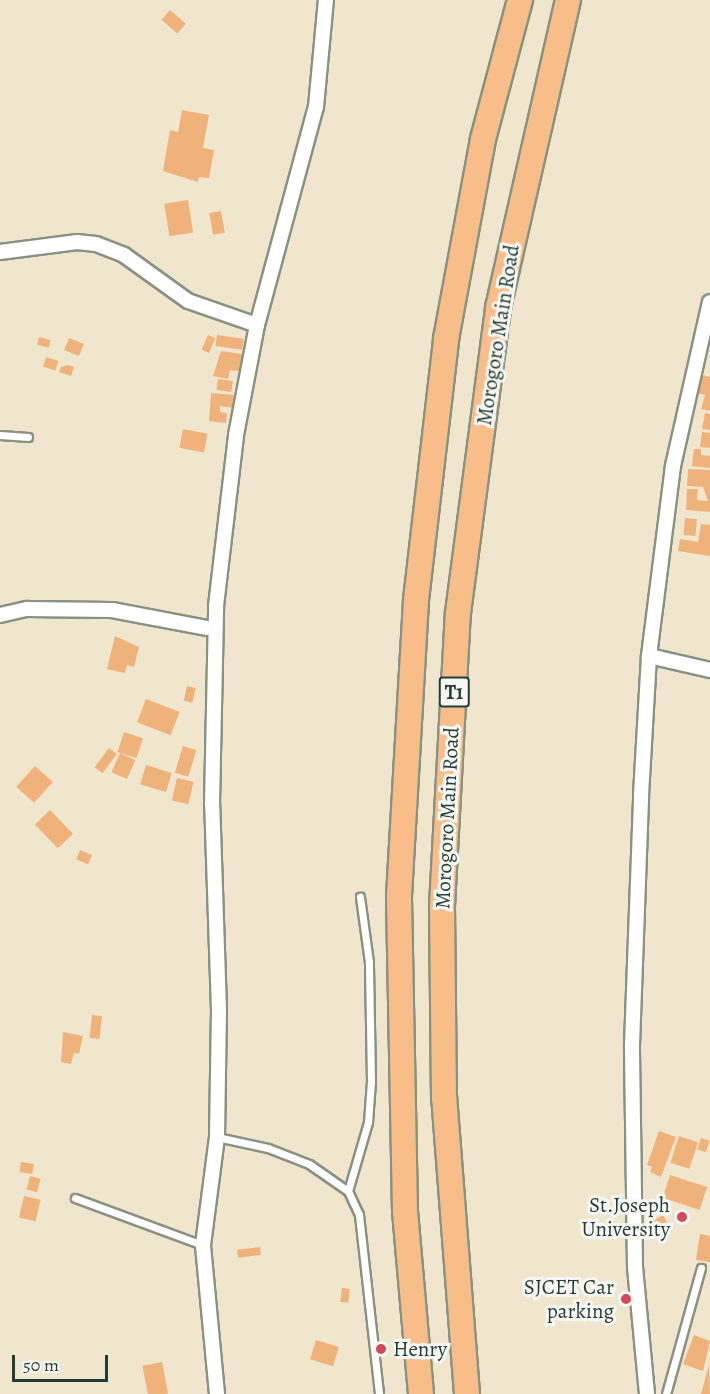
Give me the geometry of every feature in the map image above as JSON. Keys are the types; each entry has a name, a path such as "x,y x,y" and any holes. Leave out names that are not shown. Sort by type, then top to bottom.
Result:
{"highway":[{"name":"Morogoro Main Road","path":"421,1394 405,1210 399,896 416,600 446,339 483,139 520,0"},
{"name":"Morogoro Main Road","path":"467,1394 444,1098 442,906 458,613 498,308 567,0"}],"street":[{"path":"218,1394 204,1245 217,1137 219,1011 212,804 216,606 236,435 257,325 316,107 326,0"},
{"path":"0,252 77,242 96,243 124,255 188,301 257,325"},
{"path":"647,1394 635,1266 632,1046 649,656 679,434 707,333 710,302"},
{"path":"0,615 27,609 112,610 206,628"},
{"path":"649,656 710,670"}],"lane":[{"path":"0,435 28,436"},
{"path":"348,1191 368,1122 371,1081 369,962 360,897"},
{"path":"217,1137 268,1148 309,1164 348,1191 359,1215 379,1394"},
{"path":"75,1198 204,1245"},
{"path":"666,1394 701,1268"}],"building":[{"path":"170,10 186,24 177,34 161,20"},
{"path":"182,110 209,115 203,148 214,150 209,178 199,177 198,182 163,171 170,130 178,132"},
{"path":"188,200 193,233 169,236 164,204"},
{"path":"221,211 225,233 213,235 209,213"},
{"path":"208,335 215,338 209,353 202,350"},
{"path":"217,335 244,339 242,350 215,346"},
{"path":"39,337 51,340 49,348 37,345"},
{"path":"69,338 84,344 79,356 64,350"},
{"path":"221,351 248,355 245,372 230,370 228,379 213,376"},
{"path":"46,357 58,361 55,371 43,367"},
{"path":"68,365 74,367 71,376 59,372 61,367"},
{"path":"702,375 710,377 710,411 701,409 705,395 698,393"},
{"path":"218,379 233,381 231,392 216,390"},
{"path":"211,393 235,395 234,408 220,406 220,412 227,413 226,423 209,421"},
{"path":"705,413 710,414 710,430 702,429"},
{"path":"183,429 208,434 204,452 179,448"},
{"path":"702,432 710,433 710,448 700,447"},
{"path":"694,449 701,449 701,455 710,456 710,468 692,466"},
{"path":"688,469 710,470 710,512 686,510 687,489 698,489 697,500 708,501 703,487 687,486"},
{"path":"685,518 697,519 695,536 684,535"},
{"path":"701,524 710,525 710,556 678,551 680,539 698,542"},
{"path":"115,636 139,647 134,667 127,665 125,673 107,669"},
{"path":"187,686 196,688 192,703 184,701"},
{"path":"146,699 180,712 171,735 137,722"},
{"path":"124,732 143,738 137,758 118,752"},
{"path":"183,746 196,750 188,777 175,773"},
{"path":"109,748 117,754 103,773 95,767"},
{"path":"120,753 136,760 127,779 111,772"},
{"path":"146,765 172,773 166,792 140,784"},
{"path":"35,766 53,782 34,803 16,787"},
{"path":"177,778 194,782 188,804 172,800"},
{"path":"50,810 73,834 58,848 35,825"},
{"path":"80,850 92,855 88,864 76,859"},
{"path":"92,1015 102,1016 100,1039 90,1038"},
{"path":"63,1032 83,1036 79,1054 74,1053 71,1064 61,1062"},
{"path":"659,1131 676,1137 661,1177 650,1172 652,1167 647,1165"},
{"path":"679,1136 698,1142 689,1169 670,1163"},
{"path":"701,1138 710,1141 706,1152 697,1149"},
{"path":"21,1162 34,1164 32,1174 19,1172"},
{"path":"670,1175 707,1187 700,1210 663,1198"},
{"path":"30,1176 41,1179 37,1192 26,1190"},
{"path":"24,1196 41,1200 36,1221 19,1217"},
{"path":"663,1215 672,1231 662,1236 653,1220"},
{"path":"700,1234 710,1236 710,1262 696,1260"},
{"path":"260,1247 261,1255 238,1258 237,1250"},
{"path":"342,1288 350,1289 348,1303 340,1302"},
{"path":"694,1335 710,1341 703,1371 683,1364"},
{"path":"316,1340 339,1347 333,1366 310,1359"},
{"path":"162,1362 168,1393 148,1394 142,1366"},
{"path":"709,1365 710,1394 701,1394"}],"place":[{"name":"St.Joseph University","path":"682,1217"},
{"name":"SJCET Car parking","path":"626,1299"},
{"name":"Henry","path":"381,1349"}]}
